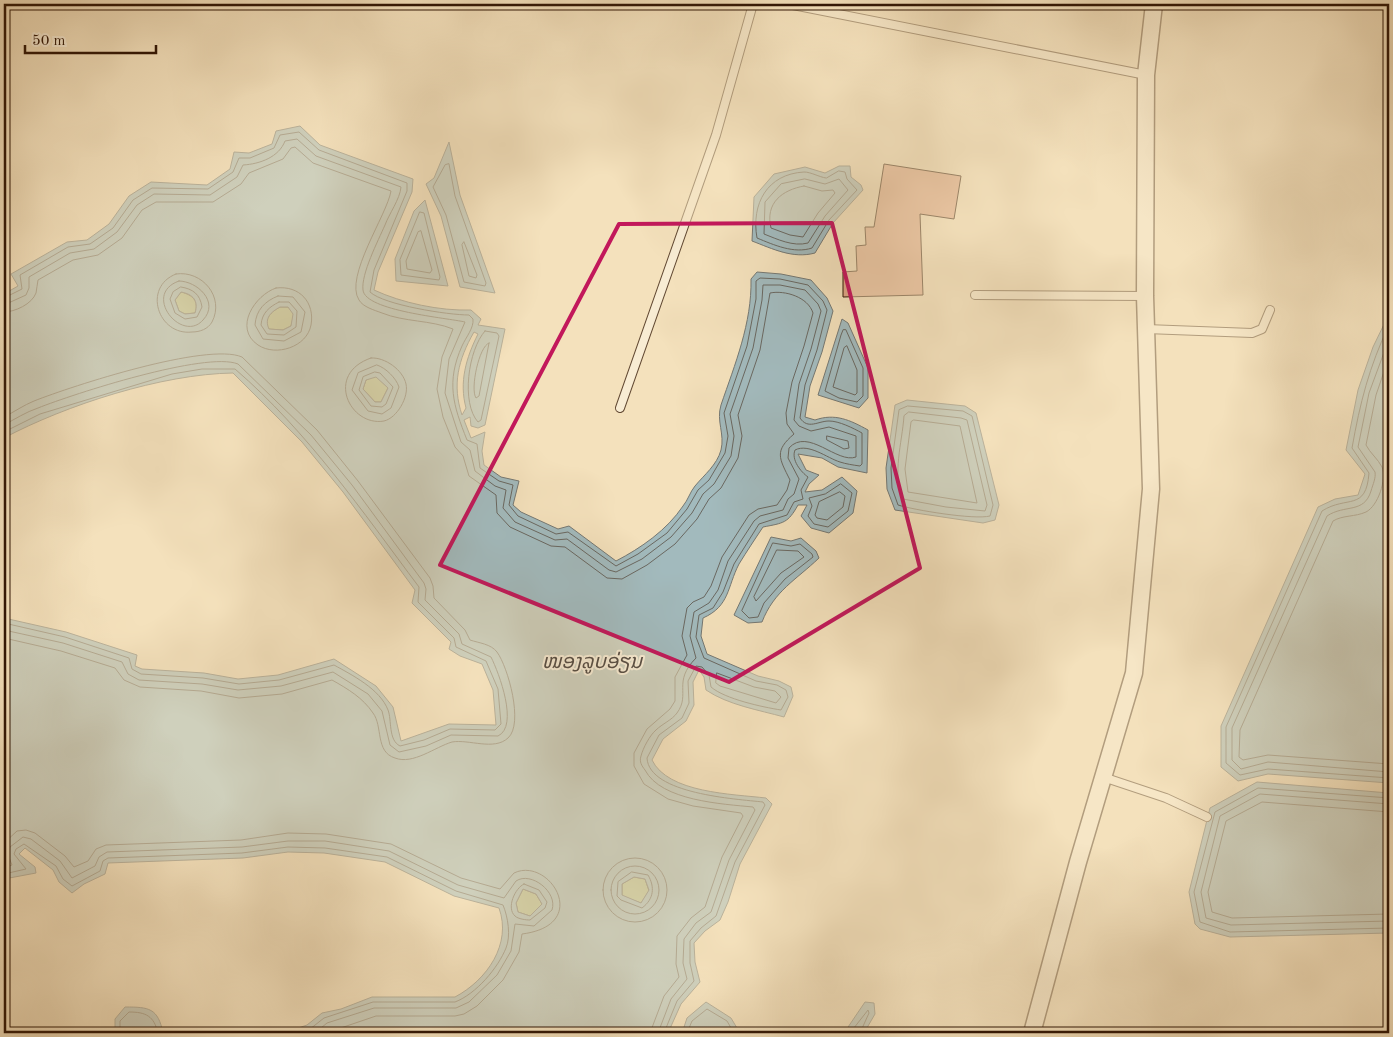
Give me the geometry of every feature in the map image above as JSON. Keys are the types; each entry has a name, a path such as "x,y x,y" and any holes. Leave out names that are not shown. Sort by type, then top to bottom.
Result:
{"street":[{"path":"1032,1033 1103,776 1134,673 1151,489 1145,296 1146,75 1154,4"}],"lane":[{"path":"620,408 716,135 753,4"},
{"path":"788,4 1146,75"},
{"path":"975,295 1145,296"},
{"path":"1146,329 1252,333 1262,329 1270,310"},
{"path":"1103,776 1166,798 1207,817"}],"highlighted area":[{"path":"832,223 920,568 729,682 440,565 619,224"}],"green space":[{"path":"181,292 194,299 196,305 195,313 185,314 179,311 175,300"},
{"path":"280,307 288,307 294,314 291,326 283,330 268,329 267,322 269,316"},
{"path":"376,376 388,388 381,402 375,402 363,389 366,380"},
{"path":"634,877 645,879 649,891 641,903 622,896 622,884"},
{"path":"523,889 536,894 542,904 530,916 518,912 516,903"}],"water":[{"name":"ໜອງລູບອ່ຽນ","path":"300,126 320,145 413,179 412,192 378,272 374,290 397,299 421,305 471,310 481,319 478,325 505,329 485,425 478,428 471,426 470,417 464,420 471,438 485,432 482,451 484,465 501,477 519,481 513,505 521,512 558,529 569,526 616,561 644,544 677,515 693,488 719,455 722,444 719,417 721,405 746,327 751,295 751,279 757,272 781,274 811,280 827,298 833,311 822,352 810,386 805,417 815,420 836,417 855,423 868,430 867,473 838,467 822,458 798,454 806,470 819,475 809,484 805,492 822,490 842,477 857,491 853,513 829,533 811,528 801,516 807,505 798,505 785,521 763,527 739,564 723,602 712,613 703,618 701,636 707,654 758,676 779,681 791,687 793,696 784,717 744,706 724,700 706,690 704,677 699,670 693,682 694,705 686,721 663,739 652,760 660,771 686,785 719,793 766,798 772,804 740,864 720,920 705,931 694,943 695,962 700,982 681,1004 668,1033 284,1033 307,1025 322,1013 341,1009 372,997 455,997 477,981 494,960 502,935 502,921 499,908 454,896 385,862 324,853 288,852 243,858 108,863 105,874 84,884 72,893 59,882 53,870 25,848 19,854 35,867 36,873 4,879 4,618 66,632 137,655 135,666 142,669 204,673 238,679 278,675 334,659 376,686 393,707 401,741 449,724 496,725 493,690 482,664 460,656 449,649 451,642 412,603 415,590 343,492 302,442 233,373 176,379 146,385 85,403 4,438 4,294 18,286 11,274 67,242 87,240 109,224 129,196 151,182 207,185 230,169 234,152 249,153 272,144 276,131","holes":["181,292 189,294 194,299 196,305 195,313 185,314 179,311 175,300","280,307 288,307 293,314 291,326 283,330 269,329 267,322 269,316","474,332 478,334 465,370 463,389 466,408 462,415 457,393 457,383 464,353","376,377 388,388 381,402 375,402 363,389 366,380","634,877 645,879 649,890 641,903 622,895 622,884","523,889 536,894 542,904 530,916 518,912 516,903"]},
{"path":"449,142 460,195 495,293 460,287 441,216 426,184 434,178"},
{"path":"839,166 850,166 851,177 861,185 863,190 833,223 815,253 807,255 791,254 752,241 754,197 774,174 805,167 825,173"},
{"path":"425,200 448,286 396,281 395,259 414,211"},
{"path":"1389,314 1389,398 1387,400 1389,409 1389,783 1268,774 1238,781 1221,767 1221,726 1318,507 1335,499 1358,495 1365,474 1346,450 1358,390 1373,347"},
{"path":"842,319 848,323 868,368 868,398 859,408 818,395"},
{"path":"907,400 965,406 976,413 999,505 995,520 983,523 895,510 887,489 886,468 895,405"},
{"path":"771,537 791,541 801,538 816,551 819,558 779,594 762,622 748,623 734,615"},
{"path":"1257,782 1389,793 1389,933 1230,937 1200,929 1195,924 1189,892 1210,808"},
{"path":"706,1002 731,1018 740,1033 682,1033 687,1018"},
{"path":"865,1002 874,1003 875,1014 864,1033 844,1033"},
{"path":"125,1007 151,1011 158,1018 163,1033 115,1033 115,1019"}],"building":[{"path":"884,164 961,176 954,219 920,214 923,295 843,297 843,272 857,271 856,246 866,245 865,227 874,227"}]}
